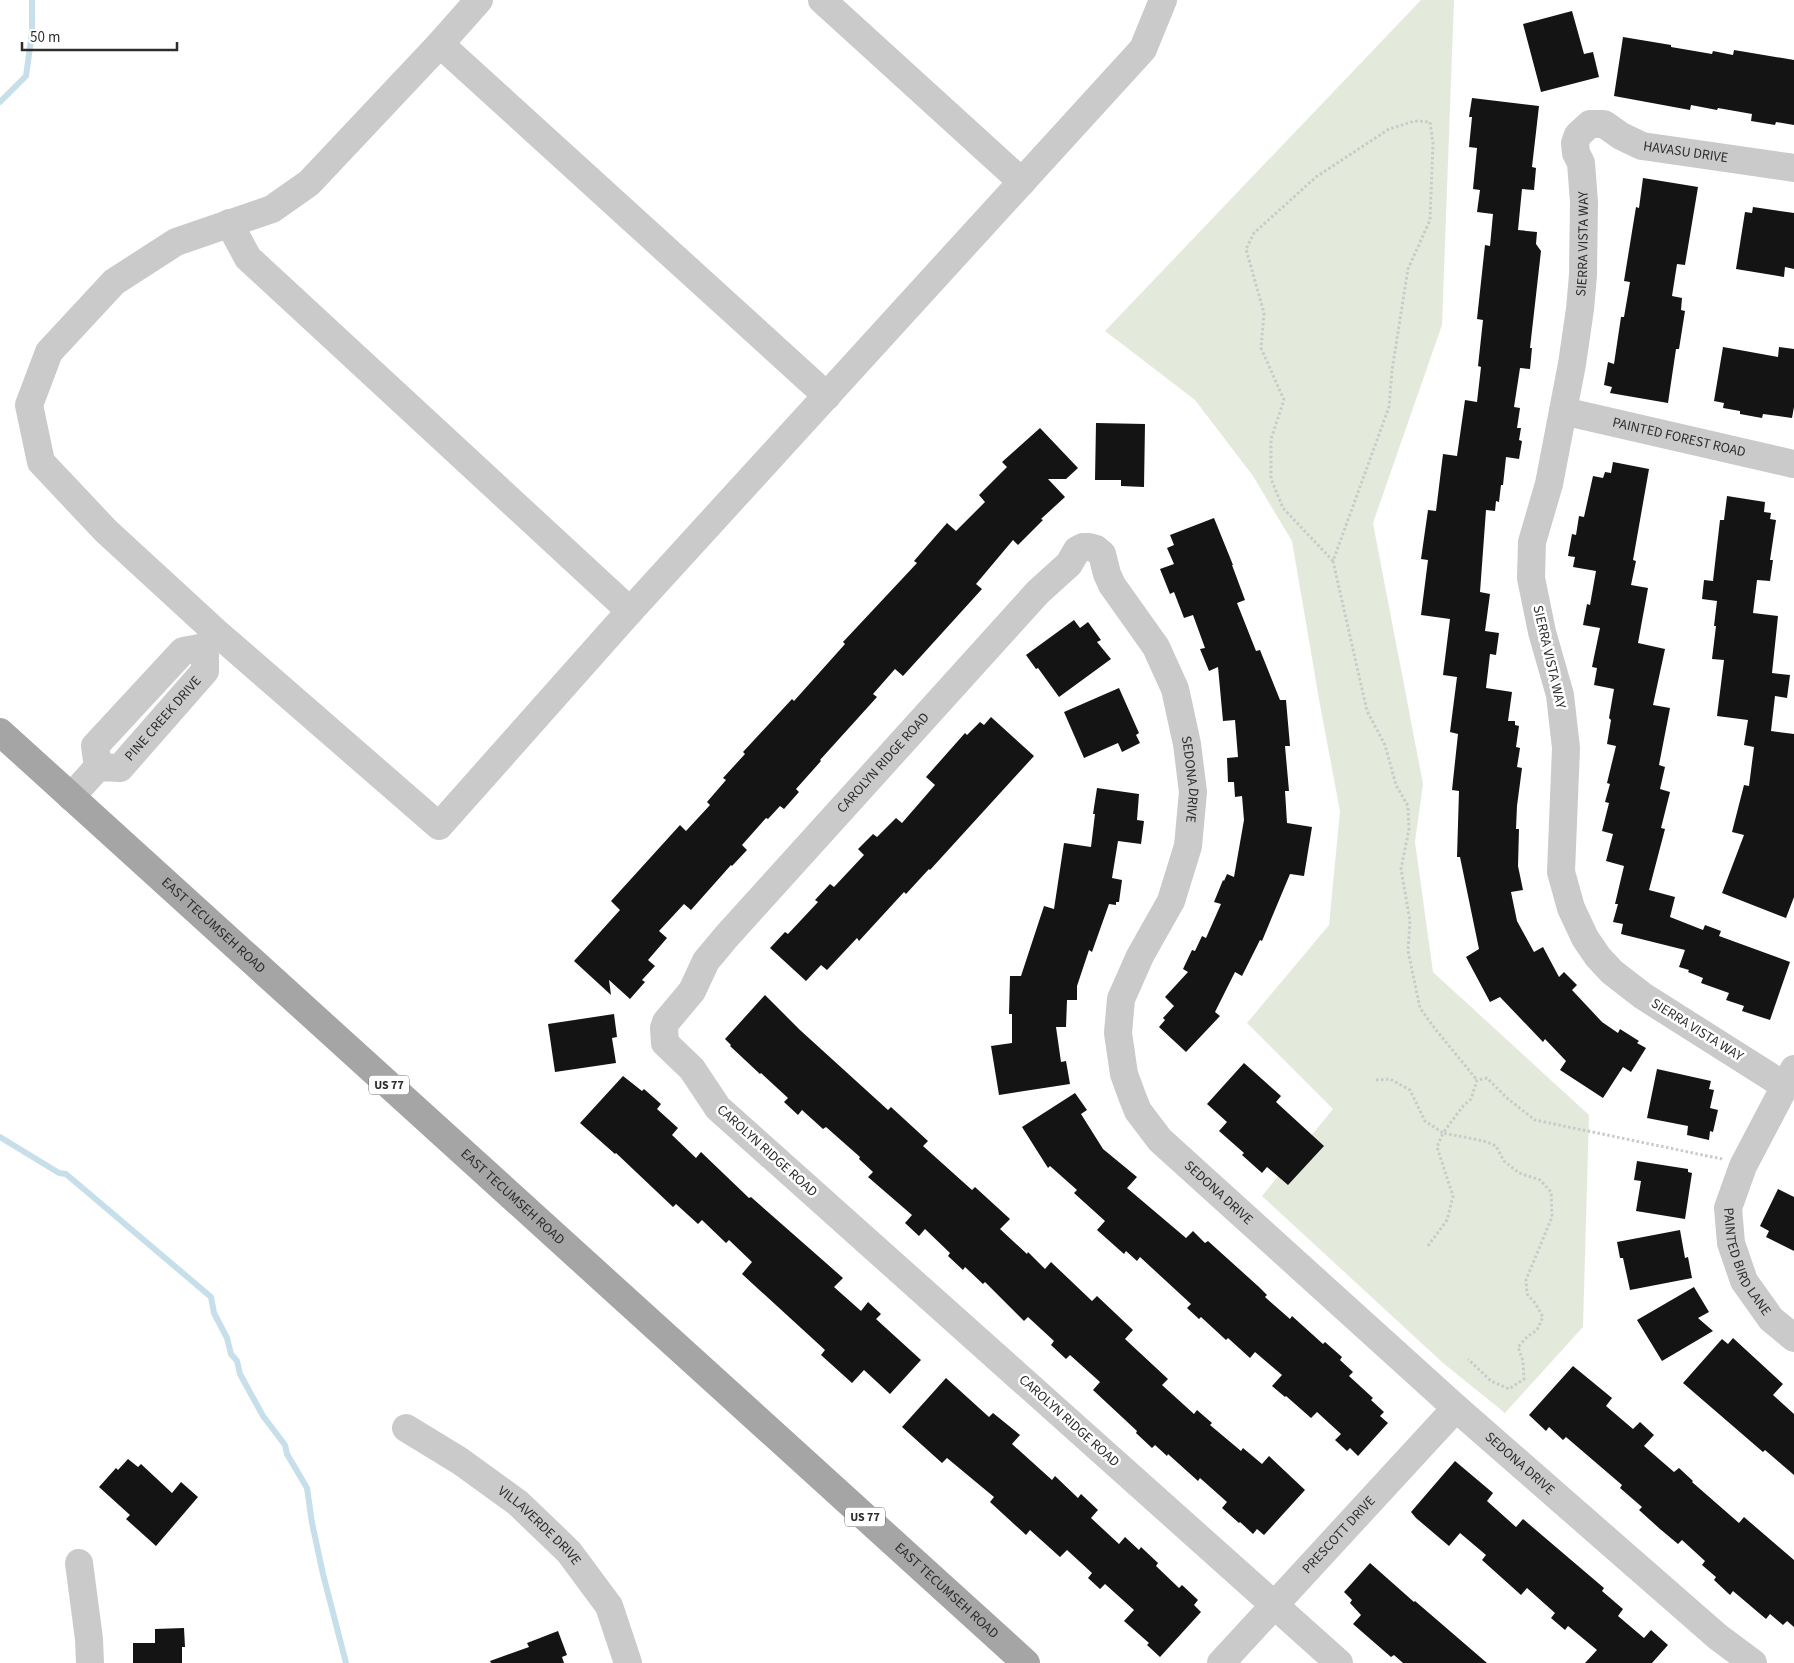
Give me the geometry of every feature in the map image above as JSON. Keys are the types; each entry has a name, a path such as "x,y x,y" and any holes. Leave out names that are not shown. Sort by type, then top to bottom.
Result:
{"main road":[{"name":"EAST TECUMSEH ROAD","path":"0,732 1026,1663"}],"street":[{"path":"479,0 309,183 272,209 176,242 114,282 49,352 29,405 41,462 211,640 439,826 630,611 1143,49 1163,0"},
{"path":"822,0 1022,182"},
{"path":"440,44 828,396"},
{"name":"HAVASU DRIVE","path":"1583,129 1590,124 1604,124 1621,136 1642,146 1794,168"},
{"name":"SIERRA VISTA WAY","path":"1583,129 1578,134 1575,143 1576,153 1581,163 1584,202 1584,275 1572,364 1549,484 1532,542 1531,578 1542,632 1560,695 1565,734 1566,757 1561,872 1571,908 1585,938 1598,957 1612,972 1643,996 1790,1077"},
{"path":"229,223 248,258 630,611"},
{"name":"PAINTED FOREST ROAD","path":"1563,411 1794,464"},
{"name":"CAROLYN RIDGE ROAD","path":"1102,554 1096,549 1089,547 1077,550 1069,564 1038,592 706,961 692,991 675,1014 666,1022 664,1036 669,1048 692,1069 720,1110 1339,1663"},
{"name":"SEDONA DRIVE","path":"1102,554 1112,585 1156,647 1175,689 1187,744 1193,792 1188,846 1171,901 1140,956 1121,999 1118,1033 1124,1074 1138,1111 1160,1140 1456,1408 1718,1637 1753,1663"},
{"path":"71,797 98,767 95,746 183,651 211,640"},
{"name":"PAINTED BIRD LANE","path":"1790,1077 1743,1166 1728,1208 1731,1243 1744,1281 1771,1319 1794,1338"},
{"name":"PRESCOTT DRIVE","path":"1221,1663 1456,1408"},
{"name":"VILLAVERDE DRIVE","path":"406,1428 460,1461 518,1503 570,1552 609,1606 628,1663"},
{"path":"79,1563 90,1663"}],"path":[{"path":"1333,561 1389,407 1392,370 1408,269 1430,220 1433,143 1430,122 1415,121 1389,129 1316,177 1254,232 1246,249 1264,314 1261,348 1284,400 1271,438 1270,479 1282,508 1333,561 1367,711 1385,744 1396,785 1408,806 1409,829 1401,869 1410,921 1408,951 1420,1008 1477,1080"},
{"path":"1477,1080 1487,1078 1508,1099 1535,1120 1722,1159"},
{"path":"1376,1080 1390,1079 1410,1090 1425,1120 1444,1133 1484,1141 1496,1146 1504,1160 1519,1174 1540,1180 1551,1192 1552,1217 1526,1280 1528,1294 1543,1317 1537,1330 1518,1347 1524,1361 1524,1379 1509,1389 1491,1381 1468,1359"},
{"path":"1428,1246 1447,1220 1453,1196 1437,1147 1444,1133 1471,1098 1477,1080"}],"green space":[{"path":"1421,0 1454,0 1442,325 1373,523 1423,784 1415,842 1433,972 1589,1115 1583,1327 1505,1413 1443,1363 1262,1196 1333,1109 1247,1023 1329,925 1340,811 1292,541 1253,476 1195,400 1105,331"}],"building":[{"path":"1572,11 1584,54 1593,52 1599,77 1541,92 1523,24"},
{"path":"1623,37 1712,54 1713,51 1733,55 1734,50 1794,60 1794,125 1776,122 1775,125 1751,121 1752,114 1718,108 1717,110 1691,105 1690,110 1614,96"},
{"path":"1472,98 1539,106 1532,167 1536,168 1534,190 1522,189 1518,230 1537,232 1536,244 1541,251 1530,348 1532,348 1530,369 1520,368 1514,407 1520,408 1517,428 1521,428 1519,440 1522,441 1519,459 1506,457 1503,485 1501,485 1499,502 1496,501 1495,511 1486,510 1480,592 1490,594 1485,631 1499,633 1496,655 1490,654 1486,688 1512,692 1508,721 1515,721 1515,725 1519,726 1516,747 1520,748 1517,767 1522,768 1516,829 1519,829 1518,866 1523,890 1511,892 1517,921 1534,952 1543,947 1559,977 1564,972 1577,985 1572,990 1602,1022 1618,1033 1620,1029 1639,1041 1637,1043 1646,1048 1631,1072 1623,1067 1603,1098 1560,1070 1566,1061 1545,1039 1543,1042 1500,997 1490,1002 1466,957 1479,949 1460,857 1457,857 1459,791 1452,790 1458,734 1450,732 1457,677 1443,675 1450,619 1421,615 1428,560 1421,559 1428,510 1436,511 1443,454 1457,456 1465,400 1477,402 1481,367 1478,366 1483,320 1477,319 1485,245 1490,246 1493,214 1477,212 1480,190 1473,189 1477,148 1469,147 1472,117 1469,117"},
{"path":"1643,178 1698,187 1685,265 1677,264 1672,296 1682,298 1681,310 1685,311 1679,349 1676,349 1668,403 1610,393 1612,387 1604,385 1608,362 1614,364 1621,317 1624,317 1630,282 1624,281 1636,207 1639,208"},
{"path":"1753,207 1794,213 1794,269 1785,267 1784,277 1736,269 1745,212 1752,213"},
{"path":"1723,347 1778,357 1779,347 1794,349 1794,407 1792,418 1763,414 1762,418 1740,414 1740,411 1723,408 1724,403 1714,401"},
{"path":"1096,423 1145,424 1144,487 1121,486 1121,480 1095,480"},
{"path":"1040,428 1078,468 1066,479 1048,479 1065,497 1041,519 1043,520 1018,545 1013,540 976,584 982,589 903,676 895,669 873,694 877,697 796,789 799,792 784,809 780,806 768,819 766,818 742,845 747,850 691,910 684,904 659,931 667,938 648,960 655,966 642,980 645,982 630,999 609,980 611,995 574,961 620,910 611,901 680,825 686,831 710,805 707,802 726,780 723,778 745,754 743,752 792,699 794,701 845,644 843,642 917,563 914,561 947,523 956,531 985,502 979,495 1007,467 1002,462"},
{"path":"1613,462 1649,469 1633,560 1636,561 1631,585 1648,588 1638,643 1665,649 1653,705 1670,708 1659,765 1665,767 1660,789 1670,792 1661,828 1665,829 1649,890 1675,897 1670,917 1703,930 1705,925 1721,931 1719,936 1790,962 1770,1020 1742,1011 1744,1006 1726,1000 1729,993 1701,983 1703,978 1679,967 1685,950 1621,934 1623,924 1613,922 1618,904 1615,904 1624,866 1606,861 1613,834 1602,831 1609,803 1605,802 1610,784 1607,783 1616,746 1607,744 1614,689 1594,685 1597,668 1592,667 1600,628 1583,625 1587,604 1590,605 1596,571 1573,567 1575,557 1568,556 1572,534 1576,535 1579,516 1584,517 1593,476 1603,478 1605,472 1611,473"},
{"path":"1727,496 1765,502 1764,512 1771,513 1770,519 1776,520 1770,560 1773,560 1770,581 1757,580 1753,613 1778,616 1772,673 1790,675 1787,698 1775,696 1771,731 1794,734 1794,897 1786,918 1722,893 1744,835 1732,832 1744,785 1749,786 1754,747 1744,745 1748,720 1717,716 1724,660 1712,659 1717,601 1702,599 1704,580 1713,581 1720,520 1724,520"},
{"path":"1214,518 1245,600 1237,603 1256,651 1260,650 1280,700 1286,700 1290,746 1285,746 1289,791 1285,791 1287,823 1312,827 1304,876 1290,874 1262,941 1260,940 1242,976 1235,972 1215,1012 1220,1016 1186,1052 1159,1027 1165,1020 1163,1018 1174,1006 1165,997 1188,972 1183,969 1192,950 1195,951 1202,936 1206,938 1221,904 1214,902 1223,880 1227,874 1234,877 1244,820 1242,796 1235,797 1234,782 1228,782 1227,758 1238,757 1235,720 1223,721 1218,667 1209,671 1200,649 1205,648 1193,615 1184,618 1174,592 1170,594 1160,569 1174,564 1167,548 1174,545 1170,535"},
{"path":"1074,620 1080,628 1088,622 1101,640 1097,642 1111,659 1059,697 1026,655"},
{"path":"1119,688 1139,733 1136,735 1140,743 1122,752 1118,743 1084,758 1064,712"},
{"path":"991,717 1034,756 930,870 906,894 904,892 859,941 857,938 827,970 821,965 806,981 770,948 785,932 788,934 818,902 815,900 830,884 834,887 864,855 858,849 873,834 877,837 896,818 902,823 935,785 926,777 965,733 967,735 980,722 984,725"},
{"path":"1097,788 1139,794 1137,820 1144,821 1141,844 1118,841 1112,878 1122,880 1119,902 1116,902 1116,905 1109,904 1092,952 1089,950 1077,986 1077,1000 1067,1000 1066,1027 1056,1027 1061,1062 1066,1061 1070,1084 999,1095 991,1046 1012,1043 1012,1014 1009,1014 1010,976 1021,976 1044,906 1054,909 1064,843 1091,847"},
{"path":"765,995 800,1030 888,1110 891,1107 928,1141 923,1146 972,1190 975,1187 1010,1219 1000,1229 1027,1254 1028,1252 1045,1269 1051,1262 1092,1301 1097,1296 1133,1330 1125,1339 1168,1379 1162,1385 1194,1414 1197,1410 1212,1423 1210,1425 1241,1451 1243,1448 1262,1464 1269,1456 1305,1490 1264,1535 1257,1529 1253,1534 1222,1508 1227,1502 1200,1478 1198,1481 1155,1445 1152,1448 1136,1433 1137,1431 1093,1390 1100,1382 1070,1355 1066,1359 1051,1345 1054,1341 1028,1317 1024,1321 985,1282 983,1284 965,1267 963,1270 948,1256 950,1253 925,1229 919,1236 905,1223 912,1215 868,1177 873,1172 859,1159 860,1157 826,1127 823,1129 802,1110 798,1115 784,1102 788,1098 730,1046 725,1039"},
{"path":"614,1014 617,1037 612,1038 616,1063 555,1072 548,1024"},
{"path":"1244,1063 1281,1096 1276,1102 1324,1146 1288,1185 1267,1167 1262,1173 1242,1155 1244,1153 1219,1131 1227,1122 1207,1104"},
{"path":"1657,1069 1711,1081 1709,1089 1714,1090 1710,1108 1718,1110 1713,1132 1710,1131 1709,1140 1687,1135 1688,1126 1647,1118"},
{"path":"623,1076 642,1091 644,1089 661,1104 657,1109 678,1128 672,1135 696,1158 701,1152 749,1198 751,1197 843,1278 834,1287 861,1311 868,1302 881,1314 876,1319 921,1360 890,1394 864,1370 852,1383 821,1355 825,1350 742,1274 752,1262 729,1240 726,1243 702,1220 698,1224 676,1204 673,1207 616,1153 580,1123"},
{"path":"1075,1093 1087,1110 1081,1114 1103,1149 1137,1177 1127,1188 1186,1238 1193,1231 1205,1243 1208,1241 1259,1287 1267,1295 1265,1297 1290,1319 1292,1316 1323,1344 1325,1342 1342,1357 1340,1360 1353,1372 1349,1376 1373,1398 1371,1400 1384,1412 1380,1416 1388,1423 1358,1456 1350,1448 1347,1451 1335,1440 1341,1434 1317,1412 1311,1418 1272,1386 1282,1375 1255,1352 1250,1358 1228,1338 1226,1340 1201,1317 1199,1319 1187,1308 1191,1304 1140,1257 1137,1261 1126,1251 1124,1254 1097,1230 1105,1221 1074,1193 1077,1190 1050,1166 1048,1168 1022,1127"},
{"path":"1637,1161 1688,1169 1688,1172 1692,1173 1685,1219 1636,1211 1641,1181 1634,1180"},
{"path":"1778,1189 1794,1197 1794,1251 1766,1237 1769,1231 1760,1226"},
{"path":"1680,1230 1685,1258 1688,1257 1692,1278 1630,1290 1623,1258 1620,1258 1617,1242"},
{"path":"1694,1287 1709,1312 1698,1318 1713,1331 1662,1361 1637,1320"},
{"path":"1733,1338 1783,1384 1773,1395 1794,1414 1794,1475 1765,1450 1763,1452 1683,1383 1722,1339 1728,1344"},
{"path":"1573,1366 1612,1398 1606,1406 1633,1429 1640,1422 1654,1435 1644,1446 1674,1472 1679,1468 1692,1482 1739,1523 1744,1517 1794,1560 1794,1627 1787,1621 1783,1625 1770,1614 1766,1619 1733,1591 1730,1595 1714,1580 1716,1577 1702,1565 1705,1561 1682,1540 1678,1544 1639,1510 1642,1507 1620,1488 1622,1485 1566,1437 1563,1440 1549,1427 1546,1431 1529,1415"},
{"path":"946,1378 989,1417 993,1413 1020,1435 1012,1444 1052,1480 1055,1476 1078,1498 1081,1494 1098,1510 1091,1518 1119,1544 1125,1537 1139,1550 1141,1547 1158,1563 1156,1566 1179,1588 1182,1585 1198,1600 1194,1605 1201,1612 1160,1657 1147,1645 1149,1643 1124,1621 1134,1610 1105,1584 1100,1589 1088,1578 1092,1573 1067,1550 1060,1557 1030,1530 1026,1535 990,1502 994,1497 947,1458 942,1463 902,1427"},
{"path":"128,1459 138,1467 141,1464 172,1493 181,1482 198,1497 156,1546 126,1519 130,1515 99,1487 116,1468 118,1470"},
{"path":"1455,1461 1493,1493 1487,1501 1516,1527 1523,1519 1604,1588 1602,1591 1623,1609 1618,1616 1644,1638 1651,1630 1668,1645 1652,1663 1585,1663 1597,1650 1568,1626 1565,1630 1551,1618 1555,1613 1527,1588 1521,1595 1482,1560 1486,1555 1460,1533 1449,1546 1416,1518 1411,1512"},
{"path":"1370,1563 1487,1663 1403,1663 1394,1655 1391,1657 1353,1624 1361,1615 1350,1603 1352,1600 1344,1592"},
{"path":"184,1628 185,1647 182,1647 182,1663 133,1663 133,1643 155,1643 155,1629"},
{"path":"558,1631 567,1655 562,1657 564,1663 491,1663 490,1661 529,1647 527,1643"}],"waterway":[{"path":"0,102 26,76 32,33 32,0"},
{"path":"0,1137 59,1173 66,1174 211,1297 214,1313 227,1338 231,1354 237,1361 240,1374 263,1416 285,1445 287,1454 307,1488 323,1574 346,1663"}]}
